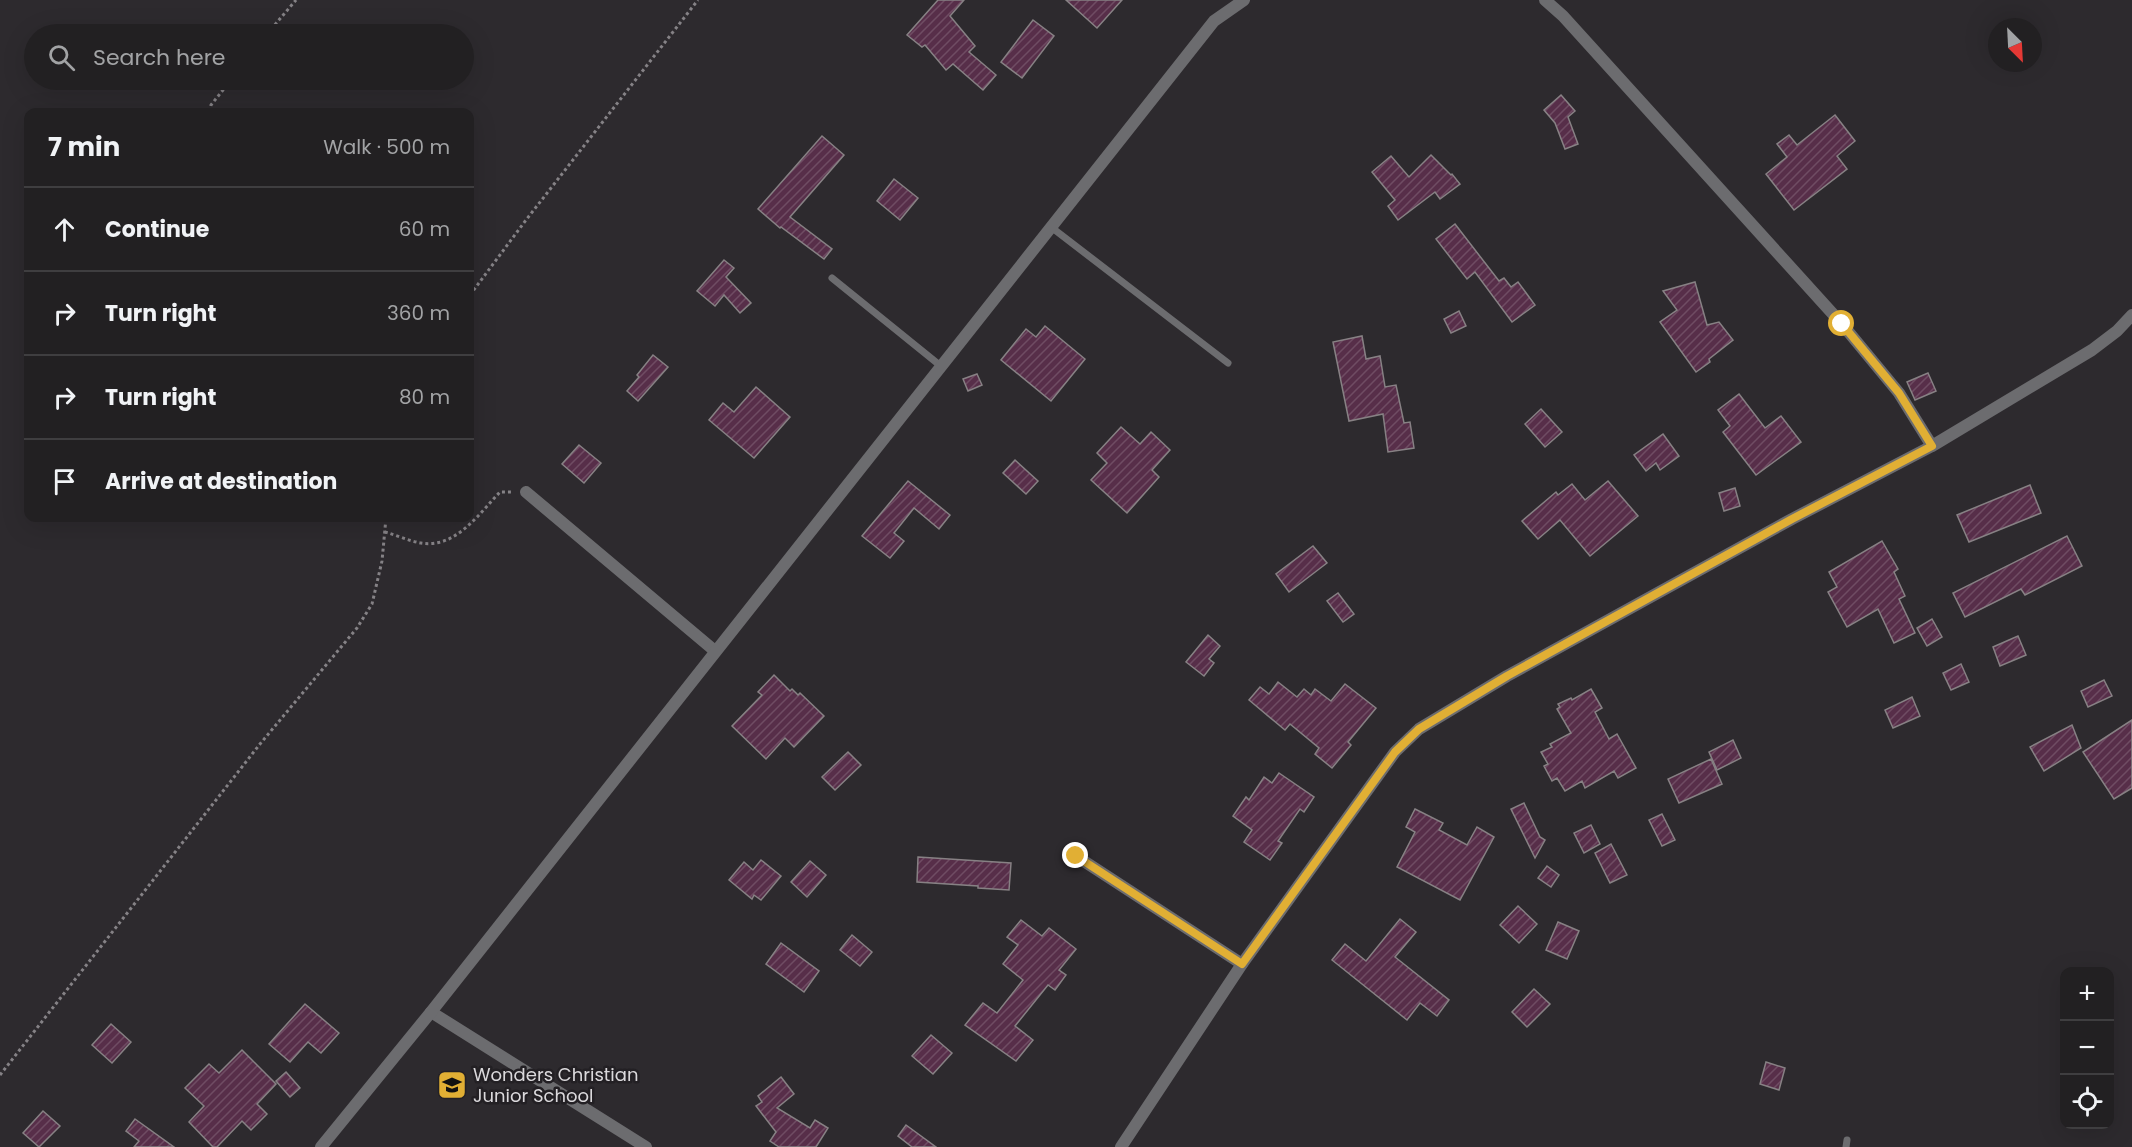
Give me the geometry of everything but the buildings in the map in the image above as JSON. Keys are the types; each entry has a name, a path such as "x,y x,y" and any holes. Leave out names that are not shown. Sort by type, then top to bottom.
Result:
{"street":[{"path":"321,1147 431,1012 1214,21 1244,0"},
{"path":"1545,0 1563,16 1842,324 1899,393 1932,446"},
{"path":"1121,1147 1242,964 1395,752 1419,729 1507,676 1792,519 1932,446 2092,350 2117,331 2132,315"},
{"path":"526,492 715,651"},
{"path":"1076,856 1242,964"},
{"path":"431,1012 646,1147"}],"lane":[{"path":"1051,227 1228,363"},
{"path":"832,278 942,367"}],"path":[{"path":"276,24 296,0"},
{"path":"474,290 526,219 698,0"},
{"path":"211,108 223,90"},
{"path":"474,519 500,492 526,492"},
{"path":"0,1074 200,818 357,628 372,604 382,561 386,522"},
{"path":"385,532 422,543 450,540 471,522"}],"place":[{"name":"Wonders Christian Junior School","path":"452,1085"}],"route":[{"path":"1076,856 1242,964 1395,752 1419,729 1507,676 1792,519 1932,446 1899,393 1842,324"}]}
